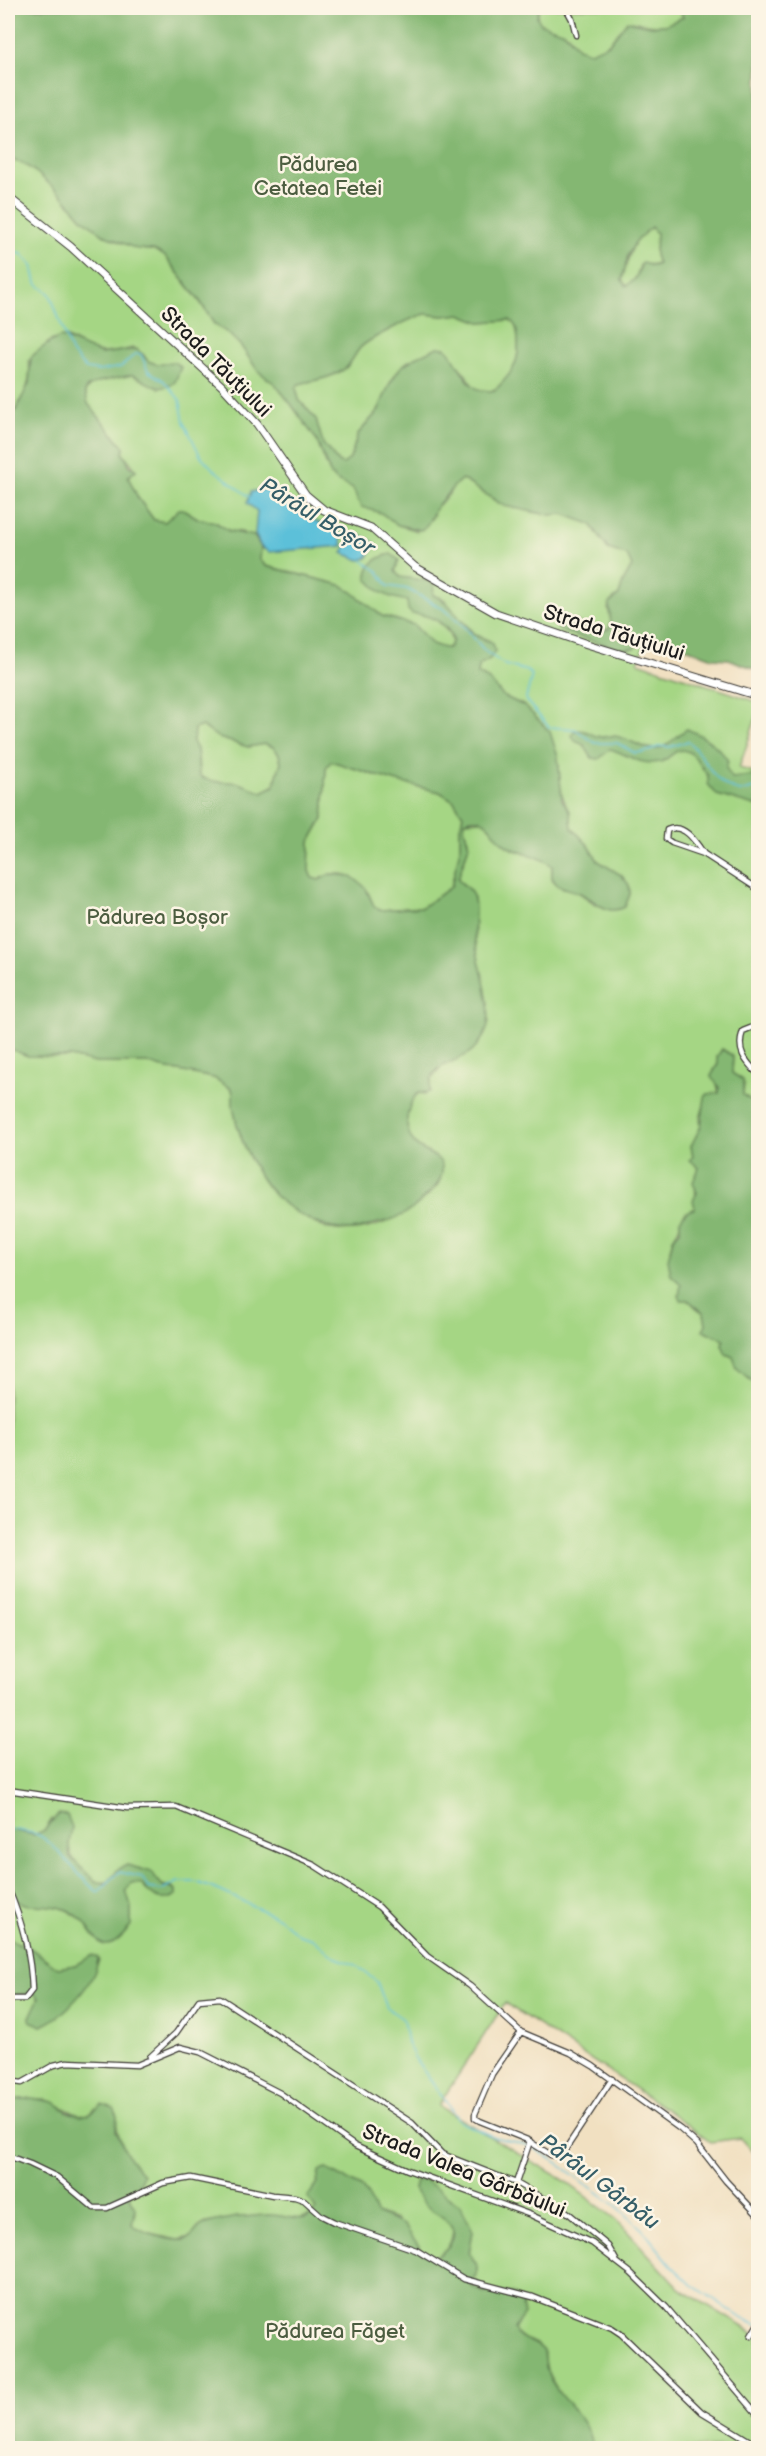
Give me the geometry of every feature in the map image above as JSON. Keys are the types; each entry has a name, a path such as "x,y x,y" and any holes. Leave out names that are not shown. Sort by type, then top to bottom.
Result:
{"main road":[{"name":"Strada Tăuțiului","path":"8,197 71,247 222,386 253,420 306,495 315,504 334,515 371,528 415,567 496,613 587,644 759,696"}],"street":[{"path":"566,8 572,19 576,35"},
{"path":"704,854 691,835 676,828 667,830 666,839 672,843 704,854 747,884 759,889"},
{"path":"759,1026 743,1031 740,1041 744,1058 759,1074"},
{"path":"8,1790 127,1808 176,1807 284,1851 344,1882 379,1907 427,1956 470,1986 521,2032 572,2053 665,2117 697,2144 726,2181 759,2215"},
{"path":"8,1888 26,1937 32,1990 25,1999 8,1999"},
{"path":"146,2061 176,2033 199,2000 220,1998 412,2123 442,2154 516,2183 567,2212 608,2246 616,2261"},
{"path":"521,2032 492,2074 475,2114 475,2118 480,2121 557,2156 565,2150 612,2079"},
{"name":"Strada Valea Gârbăului","path":"8,2081 22,2083 54,2065 67,2062 132,2065 180,2047 201,2052 280,2093 355,2146 408,2170 541,2220 592,2243 616,2261 666,2307 759,2415"},
{"path":"516,2183 530,2142"},
{"path":"8,2156 57,2177 98,2209 107,2208 163,2183 191,2178 299,2198 334,2222 416,2250 464,2279 533,2298 612,2328 702,2412 759,2446"},
{"path":"751,2336 757,2327"}],"green space":[{"name":"Pădurea Cetatea Fetei","path":"8,8 539,8 537,17 541,24 565,32 578,48 590,52 609,44 627,21 652,26 665,25 683,17 679,8 758,8 758,670 728,659 713,658 659,638 643,640 634,648 626,649 558,630 557,623 564,618 600,631 609,629 611,625 609,604 619,595 632,566 627,555 608,549 591,524 563,514 550,515 504,506 462,479 439,504 428,524 421,530 398,525 381,513 361,507 353,489 337,481 331,475 316,439 291,404 275,384 258,371 241,346 214,324 200,301 165,256 154,250 137,249 106,236 82,218 62,195 36,172 22,163 8,159","holes":["651,227 656,233 655,255 658,264 653,266 642,263 636,278 626,286 622,280 628,255 636,241","426,314 443,316 460,314 480,322 510,320 516,326 518,338 518,356 513,368 495,390 486,391 472,385 446,348 438,347 418,356 400,368 390,383 378,411 358,434 350,459 343,464 339,463 323,444 316,419 299,400 296,388 299,384 338,373 348,365 364,344"]},
{"path":"539,8 679,8 683,17 664,25 631,21 607,44 595,51 586,52 578,48 568,34 541,24 537,17"},
{"path":"8,159 22,163 36,172 62,195 82,218 106,236 145,250 154,250 165,256 214,324 241,346 258,371 275,384 291,404 316,439 329,471 341,483 353,489 359,503 381,513 398,525 417,531 432,518 435,509 449,494 455,482 462,479 500,504 537,513 563,514 591,524 603,542 615,551 627,555 632,566 619,595 612,600 608,608 611,621 609,629 600,631 572,620 563,632 626,649 637,646 647,639 638,662 758,702 758,712 739,768 758,773 758,1105 743,1095 744,1085 732,1073 733,1056 722,1049 717,1057 718,1064 714,1070 719,1094 707,1094 700,1119 701,1126 691,1146 695,1164 699,1168 695,1208 680,1220 679,1228 671,1243 669,1257 671,1274 680,1283 692,1304 704,1313 709,1330 724,1339 722,1344 726,1354 733,1357 758,1387 758,2157 741,2138 710,2142 666,2109 505,2003 438,2106 562,2179 616,2219 679,2288 758,2336 758,2448 594,2448 575,2412 563,2400 550,2378 545,2366 545,2357 537,2344 520,2337 515,2332 514,2328 522,2303 518,2297 479,2290 472,2286 471,2282 477,2276 476,2263 469,2253 473,2231 460,2205 428,2183 417,2181 414,2189 424,2202 445,2219 453,2229 449,2246 436,2256 424,2253 396,2220 376,2213 369,2197 361,2187 327,2169 308,2197 316,2209 313,2214 297,2220 268,2215 206,2223 199,2227 191,2237 178,2240 141,2232 132,2224 135,2212 130,2196 140,2182 120,2140 117,2114 95,2108 89,2114 81,2116 45,2099 8,2099 8,1995 28,1992 37,1995 39,2002 34,2009 42,2026 60,2015 76,1999 99,1961 58,1968 30,1948 8,1939 8,1899 30,1905 53,1905 69,1911 89,1927 99,1942 112,1944 125,1932 131,1920 126,1890 129,1884 139,1883 154,1896 163,1899 174,1897 174,1888 162,1885 148,1871 127,1865 117,1870 111,1881 99,1883 77,1865 71,1854 69,1840 52,1819 45,1830 34,1835 8,1829 8,1048 28,1056 70,1057 96,1063 147,1063 214,1078 232,1089 233,1107 243,1142 259,1175 274,1194 313,1223 322,1227 356,1230 372,1227 413,1207 438,1184 441,1164 435,1156 419,1148 409,1134 407,1120 410,1105 418,1093 426,1094 431,1079 442,1066 469,1053 475,1047 485,1033 489,1021 487,999 475,942 474,899 470,891 458,879 468,849 465,821 482,820 509,847 542,859 552,866 552,879 557,885 578,892 595,904 608,909 627,902 630,894 629,885 621,875 598,861 589,846 572,828 570,815 561,792 558,757 547,729 523,705 503,696 489,680 478,674 479,665 486,661 490,641 474,634 444,599 432,594 413,579 400,578 395,572 397,563 367,575 378,586 409,600 441,624 451,638 452,645 445,649 432,644 401,621 382,616 341,585 266,566 260,560 261,547 242,532 230,531 215,522 199,519 183,509 165,522 154,520 138,498 128,477 136,470 123,453 124,447 88,404 85,392 90,385 98,382 132,375 159,388 171,385 180,371 174,362 156,364 148,361 143,354 133,348 105,353 91,350 66,337 50,341 29,361 28,384 18,407 8,419"},
{"path":"651,227 656,233 655,255 658,264 640,265 634,280 626,286 622,280 631,250 644,232"},
{"path":"426,314 443,316 460,314 480,322 510,320 517,331 518,340 516,363 513,370 504,382 491,391 475,389 464,372 438,347 407,362 390,383 378,411 358,434 350,459 343,464 339,463 323,444 316,419 299,400 296,388 298,384 338,373 348,365 364,344"},
{"name":"Pădurea Boșor","path":"62,337 101,354 137,349 148,361 156,364 174,362 181,367 175,382 163,388 153,386 132,375 98,382 86,388 85,392 88,404 124,447 123,453 130,466 136,470 128,477 138,498 154,520 165,522 179,509 183,509 199,519 215,522 229,531 254,536 261,547 260,560 266,566 341,585 382,616 414,625 432,644 449,648 453,640 442,624 425,616 412,614 408,610 407,601 380,592 367,579 368,569 374,562 391,554 399,560 395,571 400,577 429,581 434,585 433,595 451,607 475,635 493,643 495,651 490,659 479,665 478,674 489,680 503,696 526,707 550,732 558,757 562,800 570,811 572,828 589,846 598,861 621,875 629,885 630,894 625,907 618,910 607,909 580,893 557,885 552,878 552,866 503,843 480,819 465,821 464,829 469,845 458,879 473,896 474,936 486,990 488,1026 484,1036 473,1050 437,1070 433,1075 430,1092 417,1094 412,1101 407,1118 407,1128 411,1139 418,1147 441,1162 442,1172 439,1182 428,1195 409,1211 393,1219 362,1228 335,1229 309,1220 286,1205 266,1186 250,1159 235,1115 232,1089 214,1078 147,1063 96,1063 70,1057 28,1056 8,1048 8,419 16,410 29,383 31,357","holes":["202,726 219,738 248,747 265,744 273,747 279,754 281,762 274,786 262,792 238,783 208,780 199,775 197,749 193,742 194,729","331,761 394,781 440,792 454,801 463,815 460,827 460,849 451,887 422,907 381,910 374,906 365,887 351,876 330,874 319,880 312,878 309,871 310,841 323,819 326,768"]},
{"path":"202,726 219,738 248,747 265,744 273,747 279,754 281,762 274,786 262,792 243,785 215,782 199,775 198,754 193,742 194,729"},
{"path":"687,729 716,746 728,761 726,768 732,778 758,775 758,807 717,795 708,784 708,776 689,752 682,750 675,752 663,761 653,763 640,761 610,749 599,759 592,758 584,745 575,741 572,735 574,731 586,731 601,737 620,737 646,748 657,749 665,746"},
{"path":"331,761 394,781 440,792 454,801 463,815 460,827 460,849 451,887 422,907 381,910 374,906 367,890 343,874 330,874 319,880 312,878 309,871 310,841 323,819 326,768"},
{"path":"722,1049 733,1056 732,1073 743,1080 743,1095 758,1105 758,1387 737,1368 733,1357 726,1354 722,1344 724,1339 703,1330 706,1324 704,1313 688,1300 681,1300 679,1296 681,1284 671,1275 668,1260 673,1238 680,1231 680,1220 686,1212 695,1208 693,1200 697,1193 693,1182 699,1168 690,1160 693,1156 691,1146 701,1126 705,1097 707,1094 719,1093 719,1087 711,1076 718,1064 717,1057"},
{"path":"58,1814 67,1815 72,1827 69,1844 70,1857 95,1881 107,1884 117,1870 127,1865 151,1872 163,1886 176,1890 176,1895 166,1899 157,1898 141,1884 131,1883 126,1890 131,1907 131,1925 119,1939 106,1945 99,1942 84,1922 69,1911 56,1907 23,1904 14,1899 8,1899 8,1829 34,1835 45,1830"},
{"path":"8,1939 30,1948 58,1968 75,1965 93,1955 98,1958 92,1977 78,1998 42,2026 30,2021 39,1998 33,1993 8,1995"},
{"name":"Pădurea Făget","path":"32,2098 54,2102 68,2112 81,2116 89,2114 102,2104 114,2108 117,2114 116,2131 130,2159 143,2174 130,2196 135,2208 132,2224 148,2233 165,2238 184,2240 190,2238 204,2225 237,2217 276,2215 301,2219 307,2217 316,2209 308,2197 317,2183 319,2171 327,2169 361,2187 369,2197 376,2213 404,2225 424,2253 436,2256 451,2242 453,2232 448,2222 424,2204 414,2189 416,2181 425,2180 460,2205 473,2231 469,2253 478,2271 472,2287 483,2292 512,2293 521,2301 524,2314 514,2328 519,2336 543,2350 549,2377 588,2431 594,2448 8,2448 8,2099"}],"water":[{"path":"263,489 277,491 299,513 324,525 328,523 340,532 343,546 269,552 261,547 255,534 257,511 247,503 251,492"},
{"path":"352,536 363,536 376,544 367,558 360,560 343,553"}],"waterway":[{"name":"Pârâul Boșor","path":"8,251 22,254 32,265 36,283 50,294 71,352 86,369 99,371 121,367 135,354 141,354 148,371 164,381 180,400 184,422 200,455 213,469 251,498"},
{"name":"Pârâul Boșor","path":"362,560 378,571 388,586 407,589 442,608 464,627 486,652 505,665 527,671 532,675 526,698 549,727 575,729 595,743 617,743 635,753 649,751 660,746 670,747 688,741 723,783 740,791 758,787"},
{"name":"Pârâul Gârbău","path":"8,1829 33,1833 43,1838 98,1892 119,1872 142,1877 148,1888 163,1890 178,1882 196,1882 279,1918 299,1935 313,1939 334,1957 356,1965 377,1982 387,2008 403,2019 407,2043 416,2060 460,2122 494,2137 531,2146 553,2160 618,2207 643,2230 672,2266 690,2283 743,2319 757,2325"}]}
